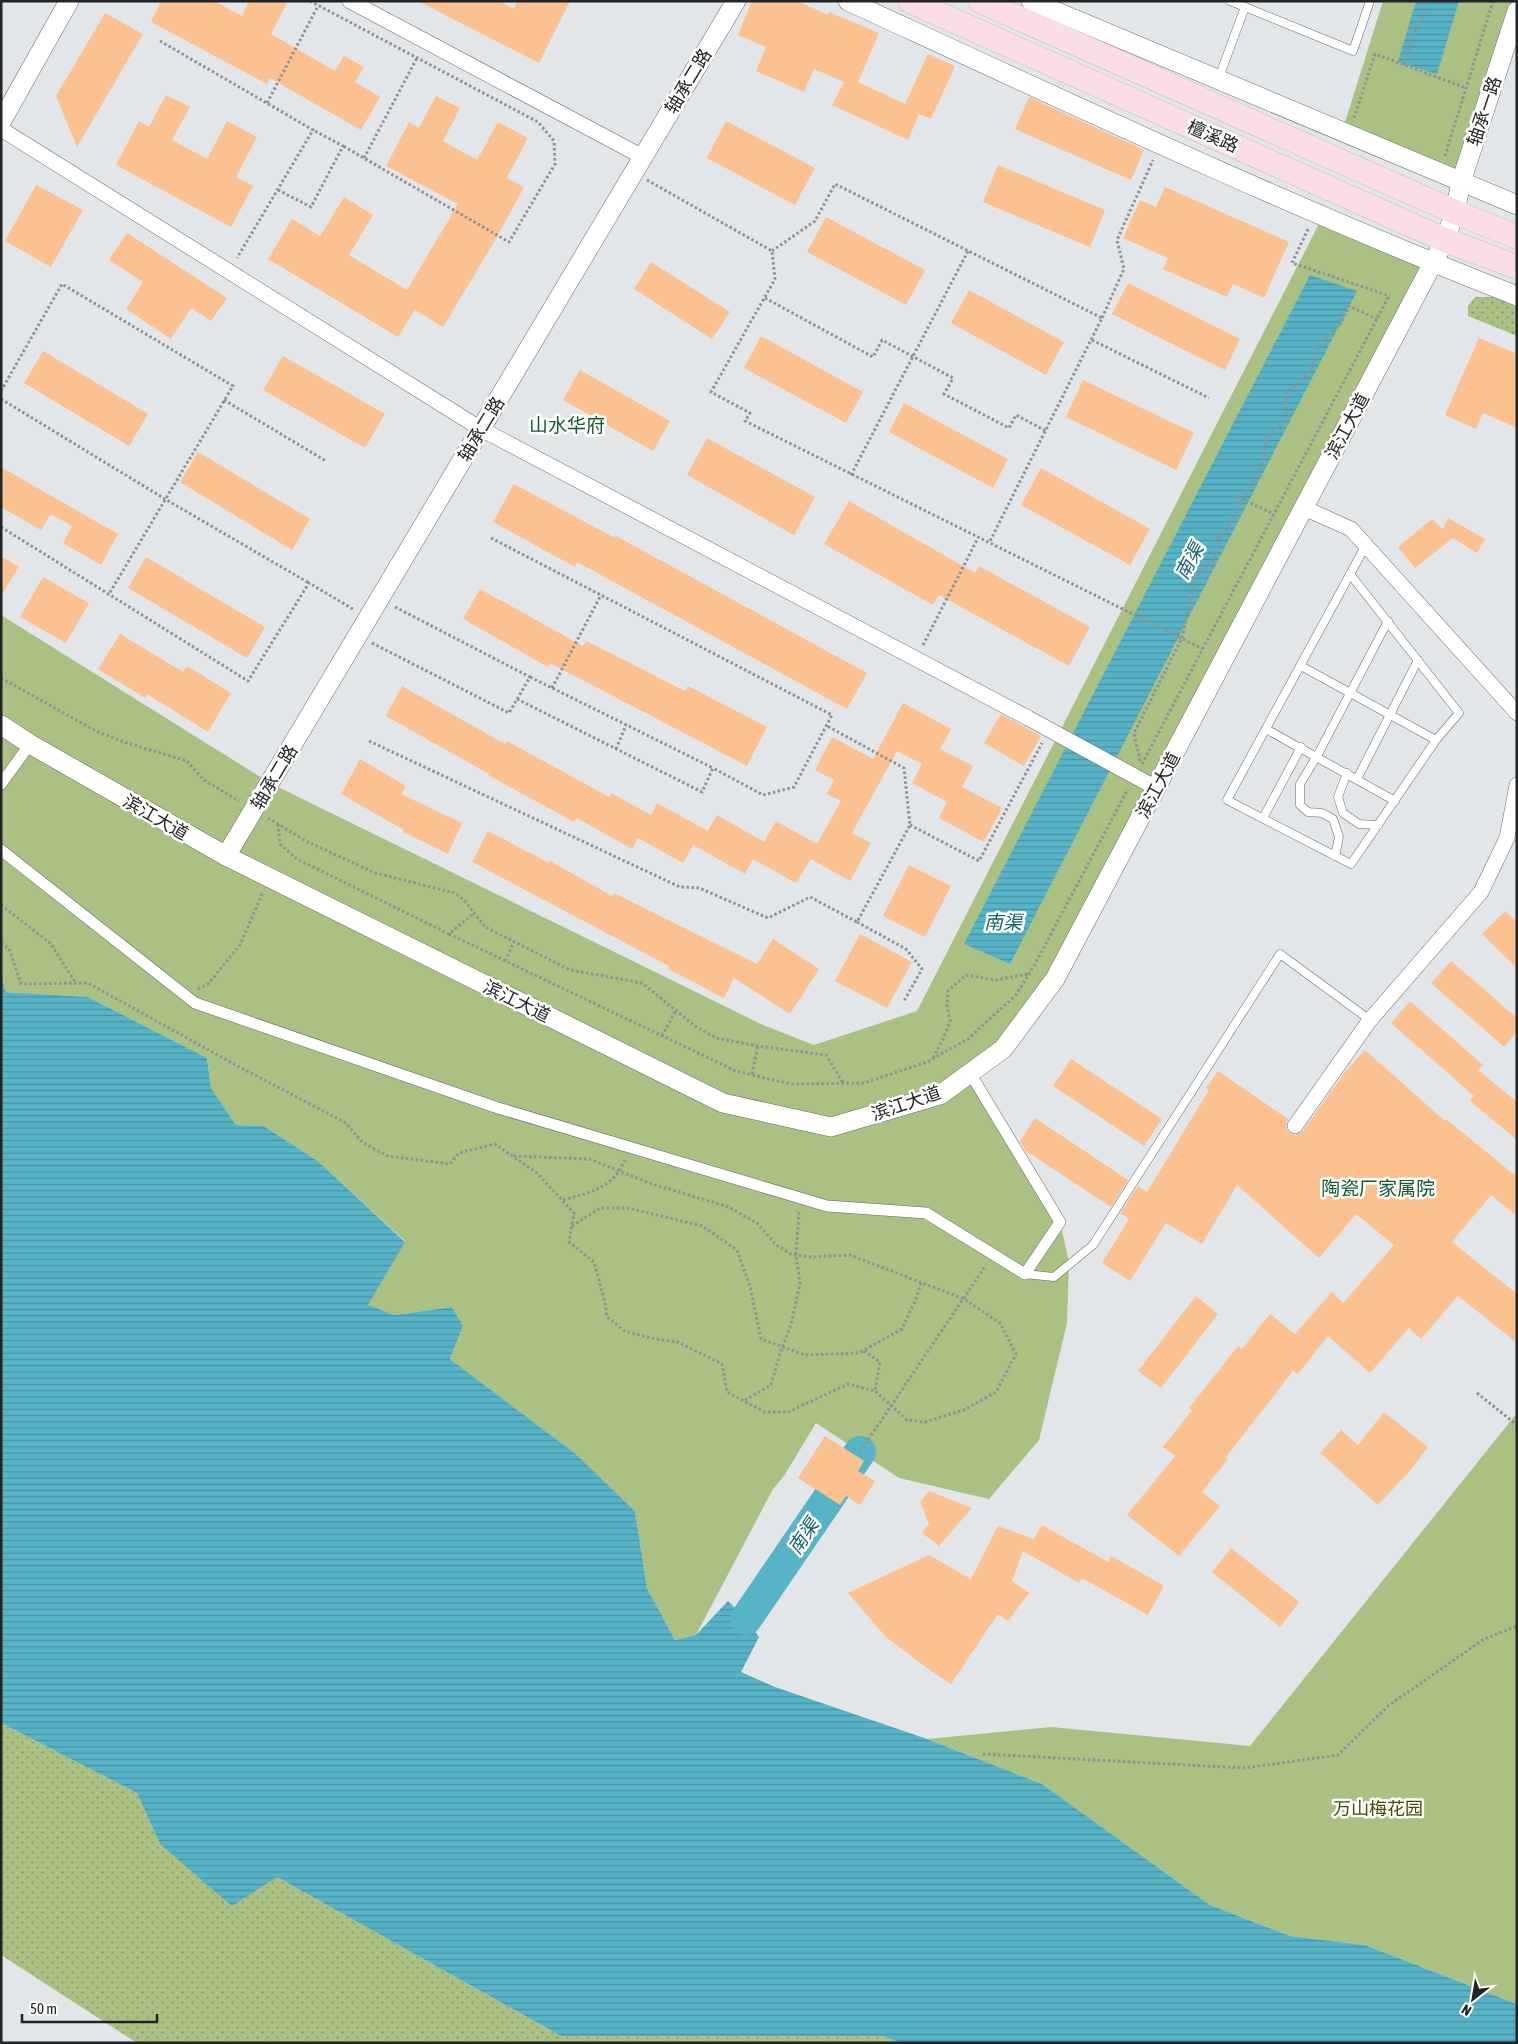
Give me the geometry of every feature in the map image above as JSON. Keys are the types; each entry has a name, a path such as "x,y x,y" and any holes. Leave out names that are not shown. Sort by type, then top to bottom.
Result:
{"main road":[{"name":"檀溪路","path":"910,1 1445,240 1517,267"},
{"name":"檀溪路","path":"980,1 1455,212 1517,237"}],"street":[{"path":"1,122 69,1"},
{"path":"350,1 639,165"},
{"name":"轴承二路","path":"226,856 736,1"},
{"path":"848,1 1160,145 1433,263 1517,296"},
{"path":"1031,1 1052,5 1218,80 1517,205"},
{"name":"轴承一路","path":"1455,212 1461,182 1517,11"},
{"path":"1,129 481,428 1152,785"},
{"name":"滨江大道","path":"1,725 30,744 226,856 723,1103 831,1127 940,1095 1003,1049 1055,979 1152,785 1224,660 1445,240 1455,212"},
{"path":"1304,508 1351,528 1517,713"},
{"path":"1,784 30,744"},
{"path":"1295,1126 1370,1020 1481,892 1507,838 1517,785"},
{"path":"1,850 195,1003 495,1107 827,1206 926,1213 1025,1274 1060,1222 970,1073"}],"lane":[{"path":"1230,1 1353,51 1370,1"},
{"path":"1218,80 1245,8"},
{"path":"1350,574 1459,713 1436,740 1351,864 1227,800 1266,728 1350,574 1366,545"},
{"path":"1335,856 1339,837 1333,819 1322,813 1308,812 1300,805 1300,784 1317,756 1388,621"},
{"path":"1357,779 1418,660"},
{"path":"1300,666 1436,740"},
{"path":"1266,728 1395,800"},
{"path":"1263,818 1300,747"},
{"path":"1347,773 1338,797 1342,813 1359,824 1378,825"},
{"path":"1025,1274 1054,1277 1093,1245 1280,954 1370,1020"}],"path":[{"path":"160,40 509,242 554,164 554,141 538,122 310,1"},
{"path":"1404,65 1413,34 1424,14 1424,1"},
{"path":"1439,173 1493,1"},
{"path":"267,103 318,6"},
{"path":"1348,135 1375,54 1466,88"},
{"path":"364,158 417,58"},
{"path":"229,272 313,130"},
{"path":"989,543 1092,340 1124,269 1117,240 1160,145"},
{"path":"278,190 311,207 343,146"},
{"path":"639,165 772,251"},
{"path":"772,251 814,221 835,184 1102,318"},
{"path":"1299,225 1308,229 1292,263 1412,303"},
{"path":"772,251 775,279 711,392 750,413 745,422 1224,660"},
{"path":"851,475 968,251"},
{"path":"1,391 62,284 233,386 109,594"},
{"path":"764,298 873,357 882,340 953,378 944,394 1009,428 1016,415 1046,431"},
{"path":"1141,766 1134,733 1182,638 1195,578 1215,559 1219,538 1229,526 1244,500 1264,460 1266,439 1285,421 1287,393 1311,370 1318,344 1340,324 1349,306 1377,319"},
{"path":"1092,340 1209,398"},
{"path":"1,399 165,499 368,618"},
{"path":"224,400 326,461"},
{"path":"1237,497 1274,514"},
{"path":"1,527 248,681 309,584"},
{"path":"379,599 764,795 794,787 832,715 491,538"},
{"path":"916,659 978,538"},
{"path":"552,688 601,595"},
{"path":"357,636 508,713 530,677"},
{"path":"1,678 96,731 124,742 187,761 204,780 306,841 375,873 455,893 465,901 473,914 485,927 570,970 642,983 695,1026 716,1038 826,1055 843,1084"},
{"path":"517,699 702,792 713,768"},
{"path":"616,749 626,725"},
{"path":"827,726 904,768 910,825 857,922"},
{"path":"910,825 979,861 1049,729"},
{"path":"369,741 680,887 699,888 768,918 810,897 906,949 922,969 904,1002"},
{"path":"278,824 280,844 297,859 736,1071"},
{"path":"186,996 208,984 240,944 269,878"},
{"path":"1,905 50,943 76,983"},
{"path":"449,934 473,914"},
{"path":"505,961 514,942"},
{"path":"1,944 9,950 21,984 88,983 232,1063 346,1123 363,1143 388,1156 450,1164 459,1154 495,1144 537,1173 574,1213 569,1242 594,1262 605,1302 607,1317 625,1332 678,1342 722,1364 727,1392 765,1412 788,1412 848,1384 875,1391 907,1420 925,1422 964,1410 996,1392 1016,1354 1000,1323 964,1299 850,1255 809,1257 791,1254 776,1245 758,1224 729,1207 652,1184 589,1160 513,1156"},
{"path":"933,1059 950,1021 946,1005 948,991 966,975 996,980 1029,974"},
{"path":"662,1036 676,1010"},
{"path":"752,1074 758,1046"},
{"path":"562,1200 592,1192 608,1184 620,1172 630,1148"},
{"path":"744,1401 771,1385 791,1325 800,1284 796,1255 798,1214 803,1198"},
{"path":"572,1226 600,1208 628,1208 702,1226 737,1250 750,1286 761,1339 805,1355 859,1353 902,1329 921,1283"},
{"path":"860,1452 994,1254"},
{"path":"864,1351 880,1362 875,1391"},
{"path":"1477,1394 1517,1425"},
{"path":"983,1754 1244,1768 1338,1755 1388,1706 1484,1639 1517,1626"}],"green space":[{"path":"1383,1 1517,1 1517,11 1461,182 1342,132"},
{"path":"1323,216 1433,263 1055,979 970,1073 1060,1222 1069,1262 1067,1323 1039,1440 989,1499 899,1478 816,1423 784,1476 773,1489 696,1635 675,1640 647,1588 635,1511 576,1454 450,1359 463,1326 452,1307 394,1315 367,1305 405,1241 319,1162 264,1126 236,1125 211,1088 207,1058 88,997 6,992 1,976 1,615 270,783 763,1025 814,1045 917,1011"},
{"path":"1475,297 1494,297 1517,307 1517,336 1468,316 1468,306"},
{"name":"万山梅花园","path":"1517,1413 1517,2004 1365,1945 1290,1936 1210,1905 1042,1784 927,1739 1051,1727 1250,1746"},
{"path":"1,1723 137,1793 160,1844 277,1877 561,2036 882,2036 902,2043 137,2043 1,1955"}],"water":[{"path":"1416,1 1459,1 1437,74 1398,62"},
{"name":"南渠","path":"1310,275 1357,291 1010,964 964,944"},
{"path":"1,976 6,992 88,997 207,1058 211,1088 236,1125 264,1126 319,1162 405,1242 368,1305 394,1315 452,1307 463,1326 450,1359 576,1454 635,1511 647,1588 675,1640 696,1635 728,1601 746,1619 759,1637 741,1672 775,1687 927,1739 1042,1784 1210,1905 1290,1936 1365,1945 1517,2004 1517,2043 902,2043 882,2036 561,2036 277,1877 232,1906 160,1844 137,1793 1,1723"}],"building":[{"path":"161,1 214,1 242,16 249,1 288,1 271,34 335,71 344,56 364,67 355,82 380,97 361,130 270,78 267,84 151,22"},
{"path":"418,1 499,1 514,9 517,1 570,1 539,63"},
{"path":"752,1 797,1 828,15 829,12 879,33 858,82 905,104 928,54 955,66 931,119 919,114 908,140 832,105 844,82 814,69 804,92 756,71 766,47 738,35"},
{"path":"105,13 143,34 77,147 56,96"},
{"path":"166,95 190,107 172,140 207,159 227,121 257,137 236,177 253,186 231,227 116,165 139,121 149,127"},
{"path":"436,96 460,108 443,141 477,160 498,122 528,138 507,178 524,187 497,237 443,327 415,310 398,337 268,259 292,219 320,236 344,197 373,215 349,255 407,290 458,204 386,166 409,122 419,128"},
{"path":"1029,97 1144,150 1131,180 1015,129"},
{"path":"726,121 815,168 795,205 707,158"},
{"path":"998,165 1105,210 1090,247 983,202"},
{"path":"36,185 83,210 51,267 5,241"},
{"path":"1165,187 1289,242 1264,298 1233,284 1227,297 1163,269 1168,258 1123,238 1140,200 1156,207"},
{"path":"826,217 925,270 906,305 807,252"},
{"path":"127,233 227,298 211,321 191,308 171,339 126,309 143,282 109,260"},
{"path":"651,262 730,312 712,339 634,289"},
{"path":"1128,283 1240,339 1225,370 1112,314"},
{"path":"969,290 1064,342 1046,375 951,323"},
{"path":"761,336 863,392 846,423 744,368"},
{"path":"1479,338 1517,354 1517,428 1483,413 1476,429 1445,415"},
{"path":"43,351 148,414 129,446 24,383"},
{"path":"283,356 385,414 365,448 263,390"},
{"path":"580,370 670,421 653,451 563,400"},
{"path":"1083,380 1194,433 1176,470 1066,417"},
{"path":"904,403 1008,459 993,488 889,432"},
{"path":"707,438 815,497 794,535 687,475"},
{"path":"198,452 310,519 292,550 180,482"},
{"path":"1,467 118,534 101,565 63,543 72,526 51,514 41,530 1,507"},
{"path":"1041,468 1150,529 1130,565 1021,505"},
{"path":"514,484 615,538 616,536 867,673 847,709 577,562 575,567 493,522"},
{"path":"849,501 975,573 979,566 1090,627 1069,666 939,595 933,605 824,544"},
{"path":"1448,518 1485,539 1477,553 1453,538 1415,568 1398,547 1432,519 1443,529"},
{"path":"1,556 19,567 1,596"},
{"path":"146,557 265,627 247,658 128,588"},
{"path":"43,577 89,603 66,643 20,617"},
{"path":"480,589 583,646 586,641 685,691 688,686 767,727 747,766 550,663 548,667 463,619"},
{"path":"120,634 183,672 187,666 231,693 208,732 147,694 145,698 98,669"},
{"path":"402,686 505,744 507,741 609,797 611,793 651,815 657,803 708,831 717,815 764,842 776,821 817,844 841,801 827,794 834,780 815,770 832,737 873,759 903,703 951,729 940,749 973,766 962,787 1002,808 984,842 939,818 947,802 912,783 922,764 897,751 852,833 871,843 850,881 811,859 796,883 753,859 745,874 693,845 683,863 638,838 632,849 577,818 574,822 386,716"},
{"path":"1001,714 1041,736 1024,766 984,743"},
{"path":"360,759 406,786 401,794 462,823 448,854 403,832 404,830 341,794"},
{"path":"488,831 549,863 550,861 612,896 614,893 757,964 773,939 819,969 790,1014 734,978 724,998 668,969 669,966 472,862"},
{"path":"909,865 951,886 925,937 883,916"},
{"path":"1505,911 1517,922 1517,968 1482,934"},
{"path":"860,934 912,962 887,1008 835,981"},
{"path":"1451,961 1517,1018 1517,1032 1504,1047 1431,983"},
{"path":"1410,1001 1483,1065 1478,1070 1517,1102 1517,1140 1470,1101 1474,1096 1391,1023"},
{"path":"1365,1050 1445,1121 1446,1119 1517,1177 1517,1216 1491,1195 1452,1242 1517,1294 1517,1343 1458,1296 1421,1339 1409,1328 1370,1373 1328,1336 1298,1374 1293,1371 1226,1457 1228,1459 1202,1492 1220,1506 1179,1556 1127,1515 1175,1456 1163,1447 1192,1410 1189,1408 1238,1346 1242,1349 1270,1314 1295,1334 1332,1292 1343,1303 1394,1245 1356,1214 1319,1258 1237,1185 1202,1244 1166,1223 1130,1281 1102,1263 1129,1219 1120,1213 1138,1186 1147,1192 1209,1090 1206,1088 1218,1071 1288,1119 1286,1129 1289,1133 1295,1135 1303,1131 1345,1072"},
{"path":"1071,1059 1162,1119 1144,1146 1053,1086"},
{"path":"1035,1118 1128,1180 1111,1207 1026,1151 1020,1141"},
{"path":"1196,1296 1218,1314 1161,1388 1138,1371"},
{"path":"1384,1412 1428,1447 1409,1472 1378,1505 1320,1453 1341,1430 1358,1445"},
{"path":"825,1436 864,1461 858,1471 875,1481 860,1505 846,1496 840,1505 798,1478"},
{"path":"929,1491 972,1508 939,1546 922,1533 929,1524 920,1502"},
{"path":"1042,1525 1108,1562 1111,1556 1164,1586 1148,1615 1082,1578 1079,1583 1023,1551 1012,1581 1029,1593 1008,1621 998,1614 951,1684 886,1637 848,1593 929,1555 971,1579 998,1526 1034,1539"},
{"path":"1231,1548 1299,1602 1280,1627 1212,1572"}],"waterway":[{"name":"南渠","path":"746,1619 860,1452"}],"district":[{"name":"山水华府","path":"567,425"},
{"name":"陶瓷厂家属院","path":"1378,1188"}]}
